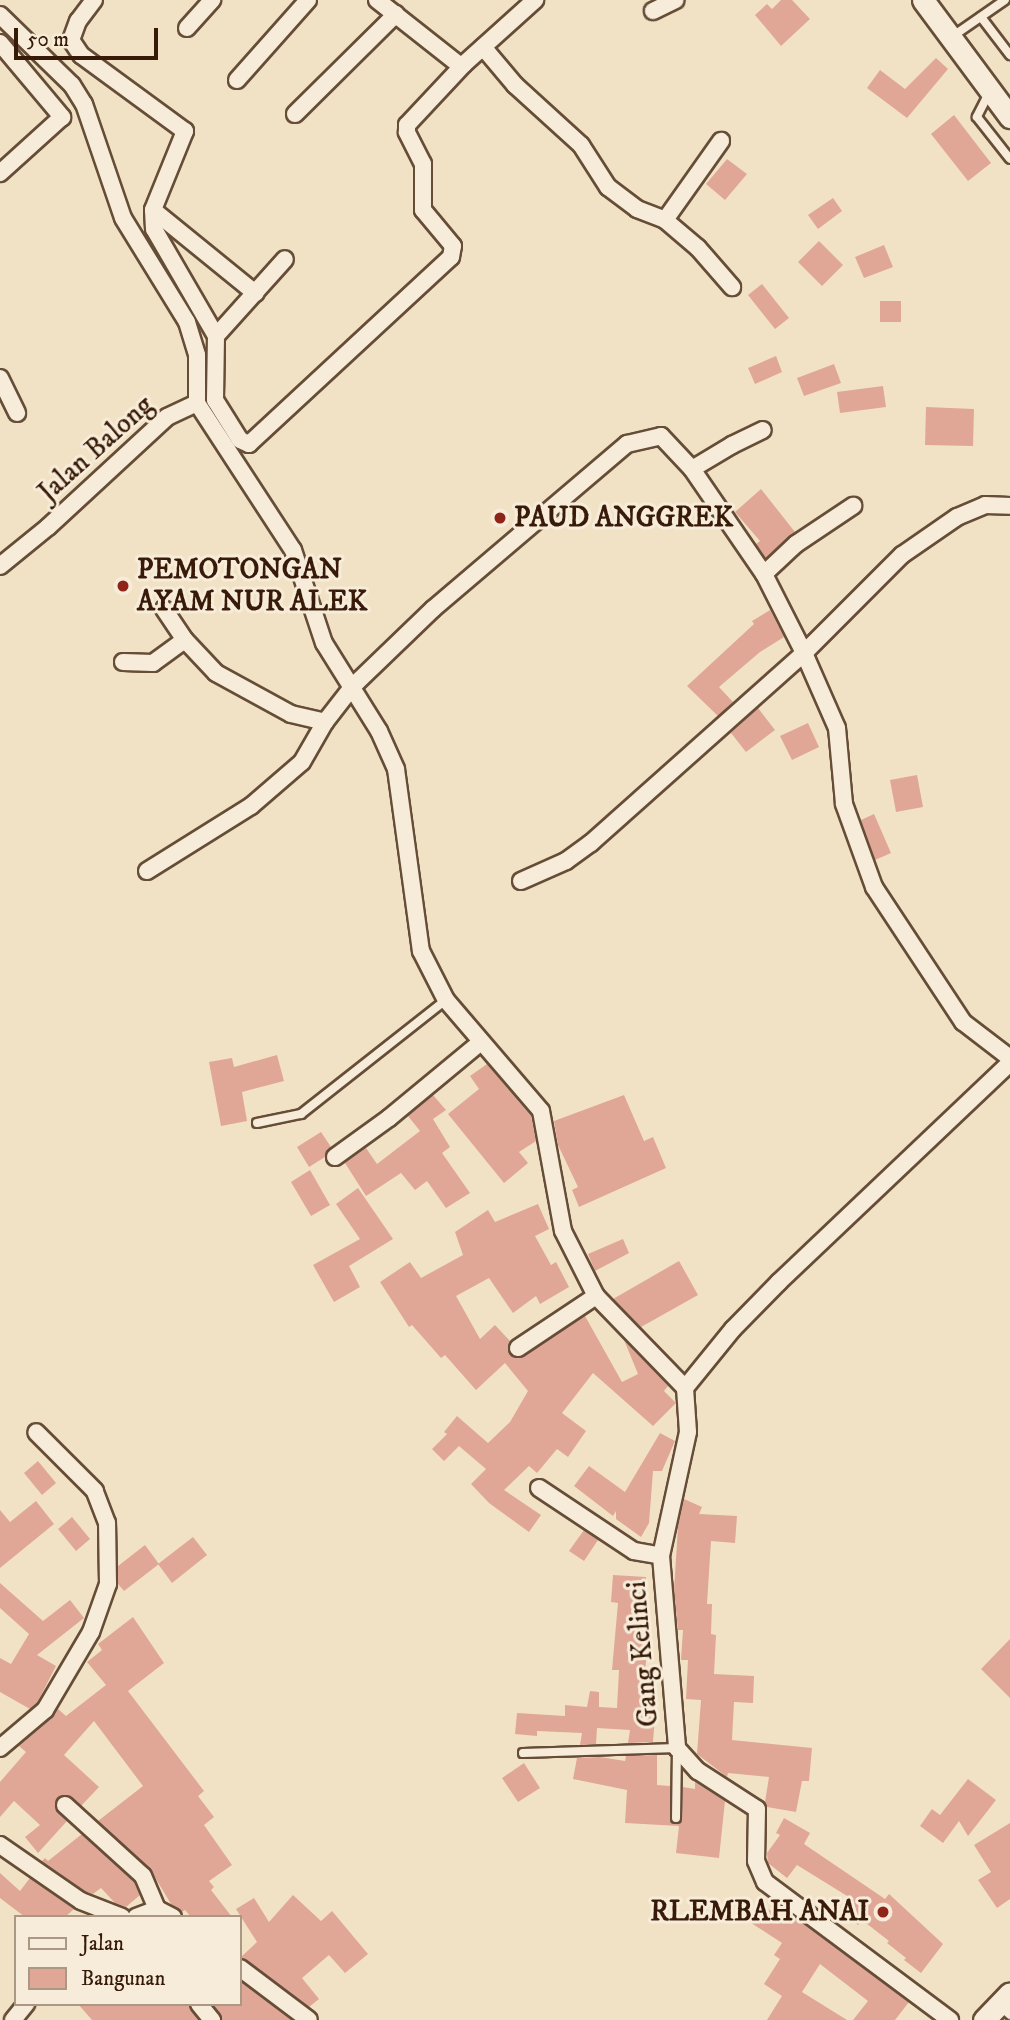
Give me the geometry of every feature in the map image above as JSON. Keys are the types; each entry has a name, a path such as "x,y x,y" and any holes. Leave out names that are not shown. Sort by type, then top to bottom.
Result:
{"main road":[{"path":"923,0 1010,117"}],"street":[{"path":"94,0 78,21 71,40 81,55 185,131 153,210 154,229 216,337 215,400 240,440 248,444 451,257 453,246 423,210 424,164 407,132 407,125 464,64 535,0"},
{"path":"187,28 212,0"},
{"path":"237,80 308,0"},
{"path":"377,0 445,57 464,64"},
{"path":"653,11 676,0"},
{"path":"295,114 396,14"},
{"path":"0,15 72,85 84,104 123,218 187,322 197,355 197,403 293,550 324,643 353,686 379,731 396,769 421,951 446,1000 541,1111 563,1231 596,1296 685,1388 733,1329 779,1282 1010,1060 963,1022 874,887 844,804 836,728 804,653 764,574 692,469 661,436 627,444 433,609 353,686 326,722 302,762 251,806 147,871"},
{"path":"0,43 62,117 0,173"},
{"path":"483,47 515,85 581,145 608,187 637,209 665,219 698,248 732,287"},
{"path":"665,219 721,141"},
{"path":"153,210 255,293"},
{"path":"216,337 285,259"},
{"path":"0,378 18,413"},
{"name":"Jalan Balong","path":"0,566 48,527 167,417 197,403"},
{"path":"692,469 732,444 763,430"},
{"path":"521,881 566,861 591,843 804,653 902,555 957,517 985,505 1010,506"},
{"path":"764,574 796,544 853,506"},
{"path":"164,609 185,640 216,673 291,714 326,722"},
{"path":"123,662 153,663 185,640"},
{"path":"335,1157 389,1118 481,1042"},
{"path":"519,1348 596,1296"},
{"name":"Gang Kelinci","path":"685,1388 688,1432 661,1556 677,1748 698,1771 757,1809 756,1861 765,1882 950,2020"},
{"path":"0,1747 45,1710 91,1632 108,1584 107,1523 95,1490 36,1432"},
{"name":"Gang Kelinci","path":"539,1488 634,1551 661,1556"},
{"path":"65,1805 143,1876 158,1909 169,1915"},
{"path":"0,1845 81,1901 110,1915"},
{"path":"142,1915 158,1909"},
{"path":"242,1970 309,2020"},
{"path":"13,2020 24,2006"},
{"path":"201,2006 212,2020"}],"lane":[{"path":"953,37 1005,0"},
{"path":"981,17 1010,55"},
{"path":"991,91 977,117 1010,159"},
{"path":"257,1123 301,1114 446,1000"},
{"name":"Gang Kelinci","path":"523,1752 677,1748 676,1818"}],"building":[{"path":"781,0 792,0 810,19 781,46 755,15 767,4 772,9"},
{"path":"936,58 948,69 907,118 867,88 880,70 905,89"},
{"path":"954,115 991,163 968,181 931,134"},
{"path":"727,159 747,174 725,200 706,184"},
{"path":"833,198 842,211 818,229 808,215"},
{"path":"819,241 843,265 822,286 798,262"},
{"path":"884,245 893,267 864,278 855,257"},
{"path":"762,284 789,318 775,329 748,295"},
{"path":"880,301 901,301 901,322 880,322"},
{"path":"776,356 782,372 755,384 748,368"},
{"path":"834,364 841,383 804,396 797,378"},
{"path":"883,386 886,407 840,413 837,392"},
{"path":"926,407 974,409 973,446 925,445"},
{"path":"761,489 795,532 766,558 756,544 760,541 735,512"},
{"path":"770,610 784,637 760,652 719,687 733,702 718,716 687,686 754,624 752,621"},
{"path":"758,708 775,730 746,752 731,733"},
{"path":"808,723 819,747 792,760 780,736"},
{"path":"917,775 923,807 896,812 890,780"},
{"path":"874,814 891,853 875,860 861,820"},
{"path":"277,1055 284,1081 242,1092 247,1121 221,1126 209,1062 232,1058 234,1067"},
{"path":"487,1064 531,1116 536,1141 519,1152 528,1163 504,1183 448,1114 479,1089 470,1076"},
{"path":"433,1095 446,1110 433,1119 450,1147 442,1153 470,1193 446,1208 427,1181 415,1190 401,1173 366,1196 345,1163 366,1148 377,1164 420,1131 408,1116"},
{"path":"624,1095 644,1141 653,1137 666,1168 579,1207 572,1190 578,1187 558,1145 554,1121"},
{"path":"321,1132 331,1147 325,1157 309,1167 297,1147"},
{"path":"310,1170 330,1205 311,1216 291,1182"},
{"path":"358,1188 393,1239 349,1266 360,1287 334,1302 313,1265 360,1239 336,1204"},
{"path":"538,1204 549,1229 535,1236 551,1265 556,1262 569,1287 540,1304 536,1296 513,1313 489,1278 456,1296 480,1339 495,1325 510,1341 510,1354 519,1358 585,1316 622,1382 638,1374 624,1340 668,1386 664,1391 676,1403 653,1426 593,1373 562,1413 586,1431 568,1457 557,1449 537,1473 529,1466 504,1490 541,1515 529,1532 489,1503 471,1484 486,1469 459,1446 444,1461 432,1449 447,1434 444,1432 457,1416 488,1443 510,1422 528,1391 505,1363 476,1390 445,1355 441,1358 412,1325 409,1327 380,1282 410,1262 421,1278 463,1255 455,1232 488,1210 495,1222"},
{"path":"623,1239 629,1253 595,1271 588,1254"},
{"path":"679,1261 698,1295 641,1327 613,1299"},
{"path":"660,1433 675,1441 662,1471 653,1471 649,1523 641,1537 616,1519 616,1511 613,1516 574,1486 589,1466 625,1492"},
{"path":"38,1461 56,1483 42,1495 24,1473"},
{"path":"684,1499 702,1507 699,1514 737,1516 735,1543 711,1541 707,1604 712,1604 711,1634 716,1635 714,1674 754,1676 753,1703 734,1702 732,1740 812,1748 809,1781 802,1781 796,1812 767,1807 765,1802 769,1777 728,1773 727,1777 697,1754 701,1700 686,1699 688,1660 681,1660 683,1630 678,1630 674,1590 678,1527"},
{"path":"36,1501 54,1524 0,1568 0,1510 10,1522"},
{"path":"72,1517 90,1539 76,1551 58,1529"},
{"path":"584,1530 598,1540 584,1561 569,1551"},
{"path":"193,1537 207,1555 172,1583 158,1564"},
{"path":"145,1545 159,1564 124,1591 118,1584 118,1566"},
{"path":"613,1575 646,1577 644,1614 650,1614 645,1673 652,1673 650,1704 656,1704 653,1742 628,1743 630,1730 597,1728 596,1744 580,1745 582,1733 537,1731 537,1736 515,1734 517,1713 565,1716 565,1705 587,1707 590,1691 599,1692 599,1707 617,1708 619,1670 612,1670 618,1603 611,1602"},
{"path":"0,1583 43,1621 70,1600 84,1618 37,1655 56,1666 37,1703 30,1709 0,1692 0,1658 11,1664 29,1634 0,1608"},
{"path":"133,1617 164,1663 128,1691 204,1791 198,1796 214,1817 204,1825 232,1865 209,1881 214,1887 211,1890 230,1915 189,1915 185,1910 182,1912 171,1904 150,1869 98,1821 143,1786 94,1721 64,1755 99,1787 81,1806 68,1795 58,1797 55,1809 67,1821 38,1853 25,1837 40,1825 14,1801 0,1817 0,1782 26,1752 19,1746 52,1718 58,1709 66,1716 106,1685 87,1662 102,1650 98,1644"},
{"path":"1010,1639 1010,1698 981,1669"},
{"path":"657,1755 657,1785 670,1786 672,1823 682,1821 683,1787 695,1789 695,1782 725,1801 719,1858 676,1853 679,1826 625,1823 627,1790 573,1779 577,1758 600,1757 625,1761 626,1756"},
{"path":"524,1763 540,1788 518,1802 502,1778"},
{"path":"968,1779 996,1800 968,1836 959,1821 943,1843 920,1826 932,1809 940,1815"},
{"path":"784,1818 810,1833 804,1844 885,1899 889,1894 943,1944 921,1973 887,1943 889,1941 862,1920 858,1925 842,1912 852,1899 797,1865 787,1878 768,1863 767,1853 780,1835 776,1833"},
{"path":"1010,1823 1010,1899 997,1908 978,1880 991,1872 974,1845"},
{"path":"82,1834 134,1882 140,1895 126,1907 115,1903 101,1888 93,1894 86,1892 42,1861 45,1858 48,1861"},
{"path":"0,1873 20,1891 30,1878 74,1909 67,1915 22,1915 0,1898"},
{"path":"293,1895 321,1921 332,1911 368,1954 345,1973 329,1955 302,1978 319,1999 309,2007 242,1959 242,1956 257,1942 236,1909 254,1898 269,1922"},
{"path":"760,1904 792,1924 796,1918 909,2002 895,2020 853,2020 868,2001 820,1964 802,1992 847,2020 767,2020 782,1996 764,1984 780,1959 774,1955 782,1943 748,1921"},
{"path":"242,1982 292,2020 222,2020 214,2006 242,2006"},
{"path":"80,2006 190,2006 198,2020 92,2020"}],"place":[{"name":"PAUD ANGGREK","path":"500,518"},
{"name":"PEMOTONGAN AYAM NUR ALEK","path":"123,586"},
{"name":"RLEMBAH ANAI","path":"883,1912"}]}
